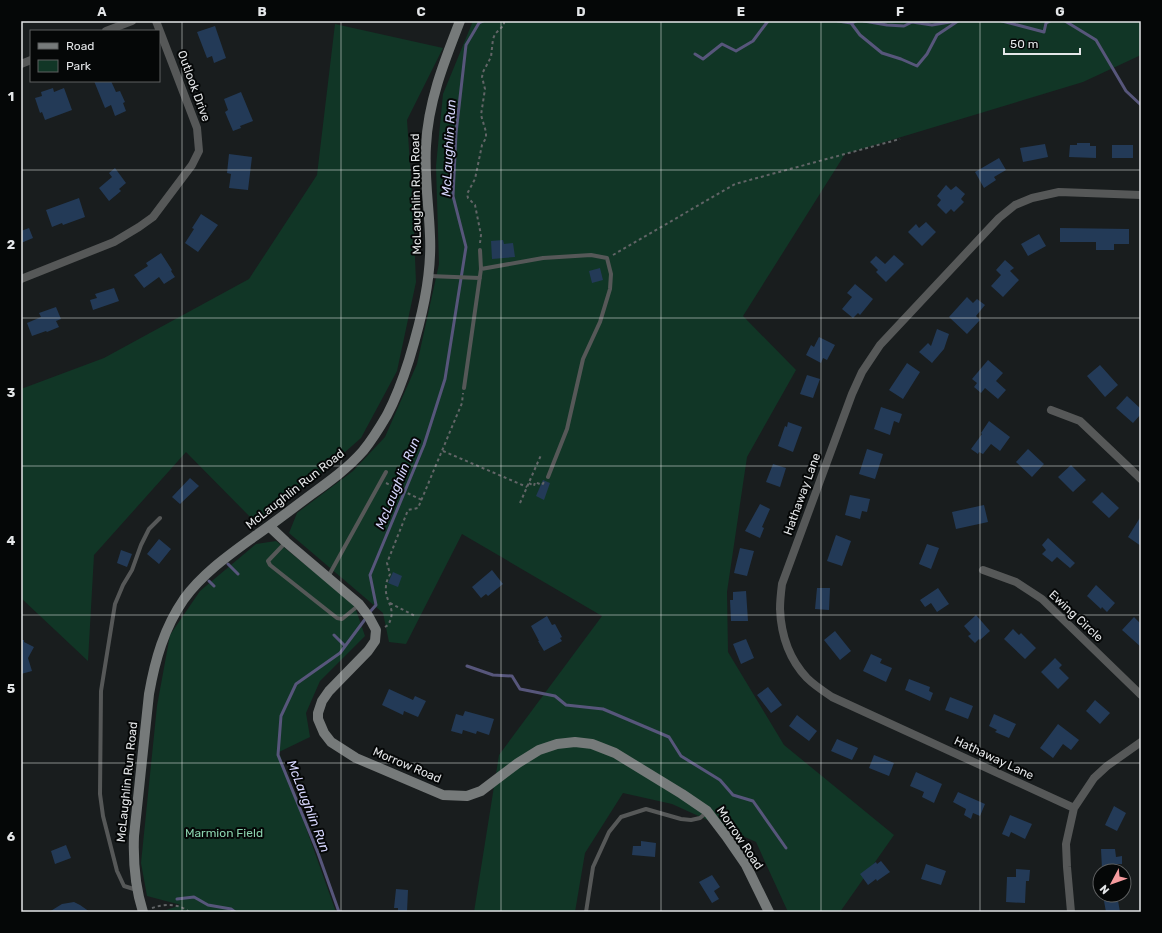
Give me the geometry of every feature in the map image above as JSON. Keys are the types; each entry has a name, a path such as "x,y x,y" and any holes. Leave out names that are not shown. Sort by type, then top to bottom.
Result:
{"main road":[{"name":"McLaughlin Run Road","path":"143,912 137,890 133,858 134,836 153,671 162,640 175,614 185,598 198,582 224,558 329,482 350,464 379,428 397,395 420,322 425,301 428,276 430,238 426,147 432,101 437,82 460,21"},
{"path":"269,526 361,607 375,627"},
{"name":"Morrow Road","path":"375,627 375,641 368,651 329,691 322,701 318,718 324,733 331,742 356,758 443,795 467,796 481,791 518,763 539,750 557,744 576,742 592,744 615,753 707,811 746,865 769,912"}],"street":[{"path":"109,30 132,21"},
{"name":"Outlook Drive","path":"21,279 114,242 139,227 153,217 192,165 199,151 197,128 160,31"},
{"name":"Hathaway Lane","path":"1074,808 832,697 818,687 807,678 788,649 781,626 780,607 782,584 852,394 862,372 880,345 999,218 1015,205 1032,198 1059,192 1141,195"},
{"path":"1052,410 1080,421 1141,479"},
{"name":"Ewing Circle","path":"983,570 1016,582 1042,599 1141,695"},
{"path":"1071,912 1066,844 1074,808 1094,778 1107,766 1141,742"}],"lane":[{"path":"464,388 480,278 480,250"},
{"path":"481,269 543,258 591,255 607,258 611,274 610,289 600,322 583,359 567,429 548,477"},
{"path":"428,276 480,278"},
{"path":"328,578 386,472"},
{"path":"137,890 124,886 117,871 103,816 100,794 101,691 115,604 122,585 132,570 141,545 149,529 160,518"},
{"path":"286,542 268,561 270,565 337,618 342,619 361,607"},
{"path":"586,912 593,867 609,832 621,817 646,809 690,820 700,818 707,811"}],"path":[{"path":"480,250 480,235 475,206 468,198 467,194 475,179 482,145 486,138 486,132 481,115 485,89 482,76 491,57 493,39 495,34 504,25 504,21"},
{"path":"607,258 735,184 900,139"},
{"path":"375,627 388,626 392,616 390,603 386,592 386,583 390,574 387,563 408,510 418,508 422,500 462,403 464,388"},
{"path":"443,451 527,487"},
{"path":"520,504 541,455"},
{"path":"529,483 534,486 535,482 542,485"},
{"path":"393,487 422,500"},
{"path":"390,603 415,616"},
{"path":"143,912 163,904 183,907 189,912"}],"green space":[{"path":"473,21 1141,21 1141,55 1083,82 845,154 743,316 796,370 747,457 727,592 728,652 784,745 894,835 840,912 788,912 756,842 672,804 623,793 585,853 575,912 474,912 499,755 602,616 462,534 406,644 389,642 383,613 289,533 297,513 353,471 385,437 417,364 439,264 436,166 443,94"},
{"path":"335,24 443,48 407,120 416,282 397,371 361,438 319,475 255,522 186,452 94,555 88,661 21,598 21,389 104,358 249,279 317,175"},
{"name":"Marmion Field","path":"276,541 354,604 365,636 320,681 306,713 310,737 279,752 336,912 206,912 197,910 200,912 160,912 181,905 147,896 141,863 157,706 170,635 200,591 256,544"}],"building":[{"path":"215,26 226,58 214,63 212,56 207,58 197,32"},
{"path":"94,82 111,82 116,92 120,91 125,102 123,103 126,111 115,116 111,105 105,108"},
{"path":"53,88 54,92 64,88 72,110 45,120 42,112 40,113 35,98 42,96 41,92"},
{"path":"241,92 253,121 240,126 241,128 233,131 225,112 228,110 224,99"},
{"path":"1077,143 1090,143 1090,146 1096,146 1096,158 1069,157 1070,145 1077,145"},
{"path":"1045,144 1048,157 1023,162 1020,148"},
{"path":"1112,145 1133,145 1133,158 1112,158"},
{"path":"229,154 252,157 248,190 229,188 231,174 227,173"},
{"path":"999,158 1006,170 994,177 996,180 984,188 975,172"},
{"path":"115,168 126,183 119,189 121,191 109,201 99,188 112,177 109,173"},
{"path":"946,185 951,190 956,186 965,194 961,199 964,202 954,212 951,209 946,214 937,205 941,200 937,196"},
{"path":"79,198 85,217 63,225 62,223 52,227 46,210"},
{"path":"201,214 218,225 198,252 185,243"},
{"path":"926,222 936,232 922,246 908,232 916,224 919,228"},
{"path":"29,228 33,238 21,243 21,231"},
{"path":"1060,228 1129,229 1129,244 1114,244 1114,250 1096,250 1096,242 1060,242"},
{"path":"1039,234 1046,246 1028,256 1021,244"},
{"path":"503,240 504,244 513,243 515,257 492,259 491,241"},
{"path":"161,253 175,277 164,284 159,277 144,288 134,275 148,266 146,263"},
{"path":"894,255 904,264 886,282 876,272 878,270 870,262 876,256 885,264"},
{"path":"1005,260 1014,268 1010,271 1019,280 1003,297 991,286 1001,275 996,270"},
{"path":"600,268 603,280 592,283 589,271"},
{"path":"855,284 873,299 860,315 858,313 853,318 842,309 852,297 847,293"},
{"path":"114,288 119,301 93,310 90,300 97,298 95,294"},
{"path":"967,297 973,303 977,299 985,305 976,316 980,320 967,334 949,317"},
{"path":"56,307 61,319 56,321 59,327 32,336 27,323 41,317 39,313"},
{"path":"937,329 949,334 944,349 932,363 919,352 928,343 931,346"},
{"path":"819,337 835,345 827,360 823,358 821,363 806,355 811,345 814,347"},
{"path":"988,360 1003,373 996,381 1006,390 998,399 985,388 981,393 974,387 977,383 972,379"},
{"path":"907,363 920,372 903,399 889,390"},
{"path":"1100,365 1118,385 1105,397 1087,376"},
{"path":"807,375 820,379 813,398 800,394"},
{"path":"1127,396 1141,409 1141,414 1133,423 1116,408"},
{"path":"881,407 902,414 899,423 894,421 890,435 874,429"},
{"path":"989,421 1010,437 1000,451 991,444 983,454 979,452 978,454 971,449"},
{"path":"788,422 802,427 793,452 778,446 785,426 787,427"},
{"path":"867,449 883,454 875,479 859,474"},
{"path":"1028,449 1044,464 1032,477 1016,462"},
{"path":"773,464 786,468 780,487 766,482"},
{"path":"1071,465 1086,480 1073,492 1058,477"},
{"path":"190,478 199,486 180,504 172,497"},
{"path":"543,480 550,483 544,500 536,496"},
{"path":"1102,492 1119,508 1109,518 1092,502"},
{"path":"850,495 870,499 867,512 862,511 860,519 845,515"},
{"path":"760,504 770,509 762,527 764,528 760,538 745,531"},
{"path":"984,505 988,522 956,529 952,512"},
{"path":"1141,516 1141,546 1128,537"},
{"path":"836,535 851,541 842,566 827,561"},
{"path":"1048,538 1075,563 1070,568 1057,557 1052,562 1042,554 1046,550 1042,545"},
{"path":"159,539 171,549 159,564 147,554"},
{"path":"927,544 939,548 931,569 919,564"},
{"path":"740,548 754,551 747,576 734,573"},
{"path":"121,550 132,554 127,567 117,563"},
{"path":"492,570 503,584 488,596 486,594 481,598 472,587"},
{"path":"393,572 402,576 398,587 388,583"},
{"path":"1096,585 1115,603 1107,612 1102,607 1101,609 1087,596"},
{"path":"817,588 830,588 829,610 815,609"},
{"path":"938,588 949,604 937,612 931,603 925,607 920,600"},
{"path":"746,591 748,621 731,621 730,600 733,600 733,592"},
{"path":"976,615 990,631 975,643 968,636 971,634 964,626"},
{"path":"547,616 552,625 555,624 562,637 560,638 562,641 544,651 531,626"},
{"path":"1134,617 1141,624 1141,647 1122,630"},
{"path":"1013,629 1019,635 1021,633 1036,648 1025,659 1004,639"},
{"path":"835,631 851,651 840,660 824,640"},
{"path":"746,639 754,658 741,664 733,644"},
{"path":"21,640 24,640 24,642 34,647 28,658 32,671 21,674"},
{"path":"871,654 882,659 880,663 892,668 886,682 863,671"},
{"path":"1055,658 1062,665 1059,668 1069,678 1058,689 1041,672"},
{"path":"909,679 930,687 929,691 933,693 930,701 905,690"},
{"path":"768,687 782,705 771,713 757,695"},
{"path":"389,689 413,700 415,696 426,701 418,717 404,711 403,715 382,705"},
{"path":"950,697 973,706 968,719 945,710"},
{"path":"1095,700 1110,713 1100,724 1086,711"},
{"path":"465,711 494,719 489,735 477,731 476,734 463,730 462,734 451,731 456,714 463,716"},
{"path":"994,714 1016,724 1009,738 995,732 997,730 989,726"},
{"path":"797,715 817,731 809,741 789,726"},
{"path":"1058,724 1079,740 1071,750 1063,744 1053,758 1040,748"},
{"path":"837,739 858,748 852,760 831,751"},
{"path":"874,755 894,763 889,776 869,768"},
{"path":"916,772 942,784 934,803 922,797 924,792 910,786"},
{"path":"958,792 985,804 980,816 973,813 971,819 964,815 966,809 953,802"},
{"path":"1114,806 1126,813 1117,831 1105,825"},
{"path":"1010,815 1032,824 1025,839 1011,832 1009,837 1002,834"},
{"path":"641,841 656,843 655,857 632,855 633,846 641,846"},
{"path":"66,845 71,858 55,864 51,851"},
{"path":"1101,849 1115,849 1116,857 1122,856 1122,863 1102,863"},
{"path":"881,861 890,872 868,885 860,874 876,862 877,864"},
{"path":"926,864 946,871 941,885 921,879"},
{"path":"1016,869 1030,870 1029,881 1026,881 1025,903 1006,902 1007,877 1016,877"},
{"path":"712,875 720,887 714,891 719,899 712,903 699,882"},
{"path":"396,889 408,890 407,912 398,912 398,908 394,908"},
{"path":"74,902 90,912 49,912 62,904"},
{"path":"1104,903 1118,903 1120,912 1106,912"}],"waterway":[{"name":"McLaughlin Run","path":"369,613 376,605 370,575 424,445 445,379 466,247 453,196 456,133 466,45 479,23 483,21"},
{"path":"695,54 703,59 722,44 736,51 753,41 768,21"},
{"path":"838,21 851,23 856,21"},
{"path":"864,21 904,26 912,22 932,25 956,21"},
{"path":"851,23 860,35 882,53 917,66 927,54 937,35 958,21"},
{"path":"1002,21 1044,32 1046,23 1050,21"},
{"path":"1065,21 1096,40 1126,91 1141,105"},
{"path":"228,564 238,574"},
{"path":"209,581 214,586"},
{"name":"McLaughlin Run","path":"339,912 318,853 278,755 281,716 296,684 340,653 366,618"},
{"path":"334,635 345,646"},
{"path":"467,666 493,675 512,676 520,689 555,696 566,705 603,709 669,737 681,756 720,780 733,795 753,801 786,848"},
{"path":"177,899 194,897 208,905 231,909 235,912"}]}
